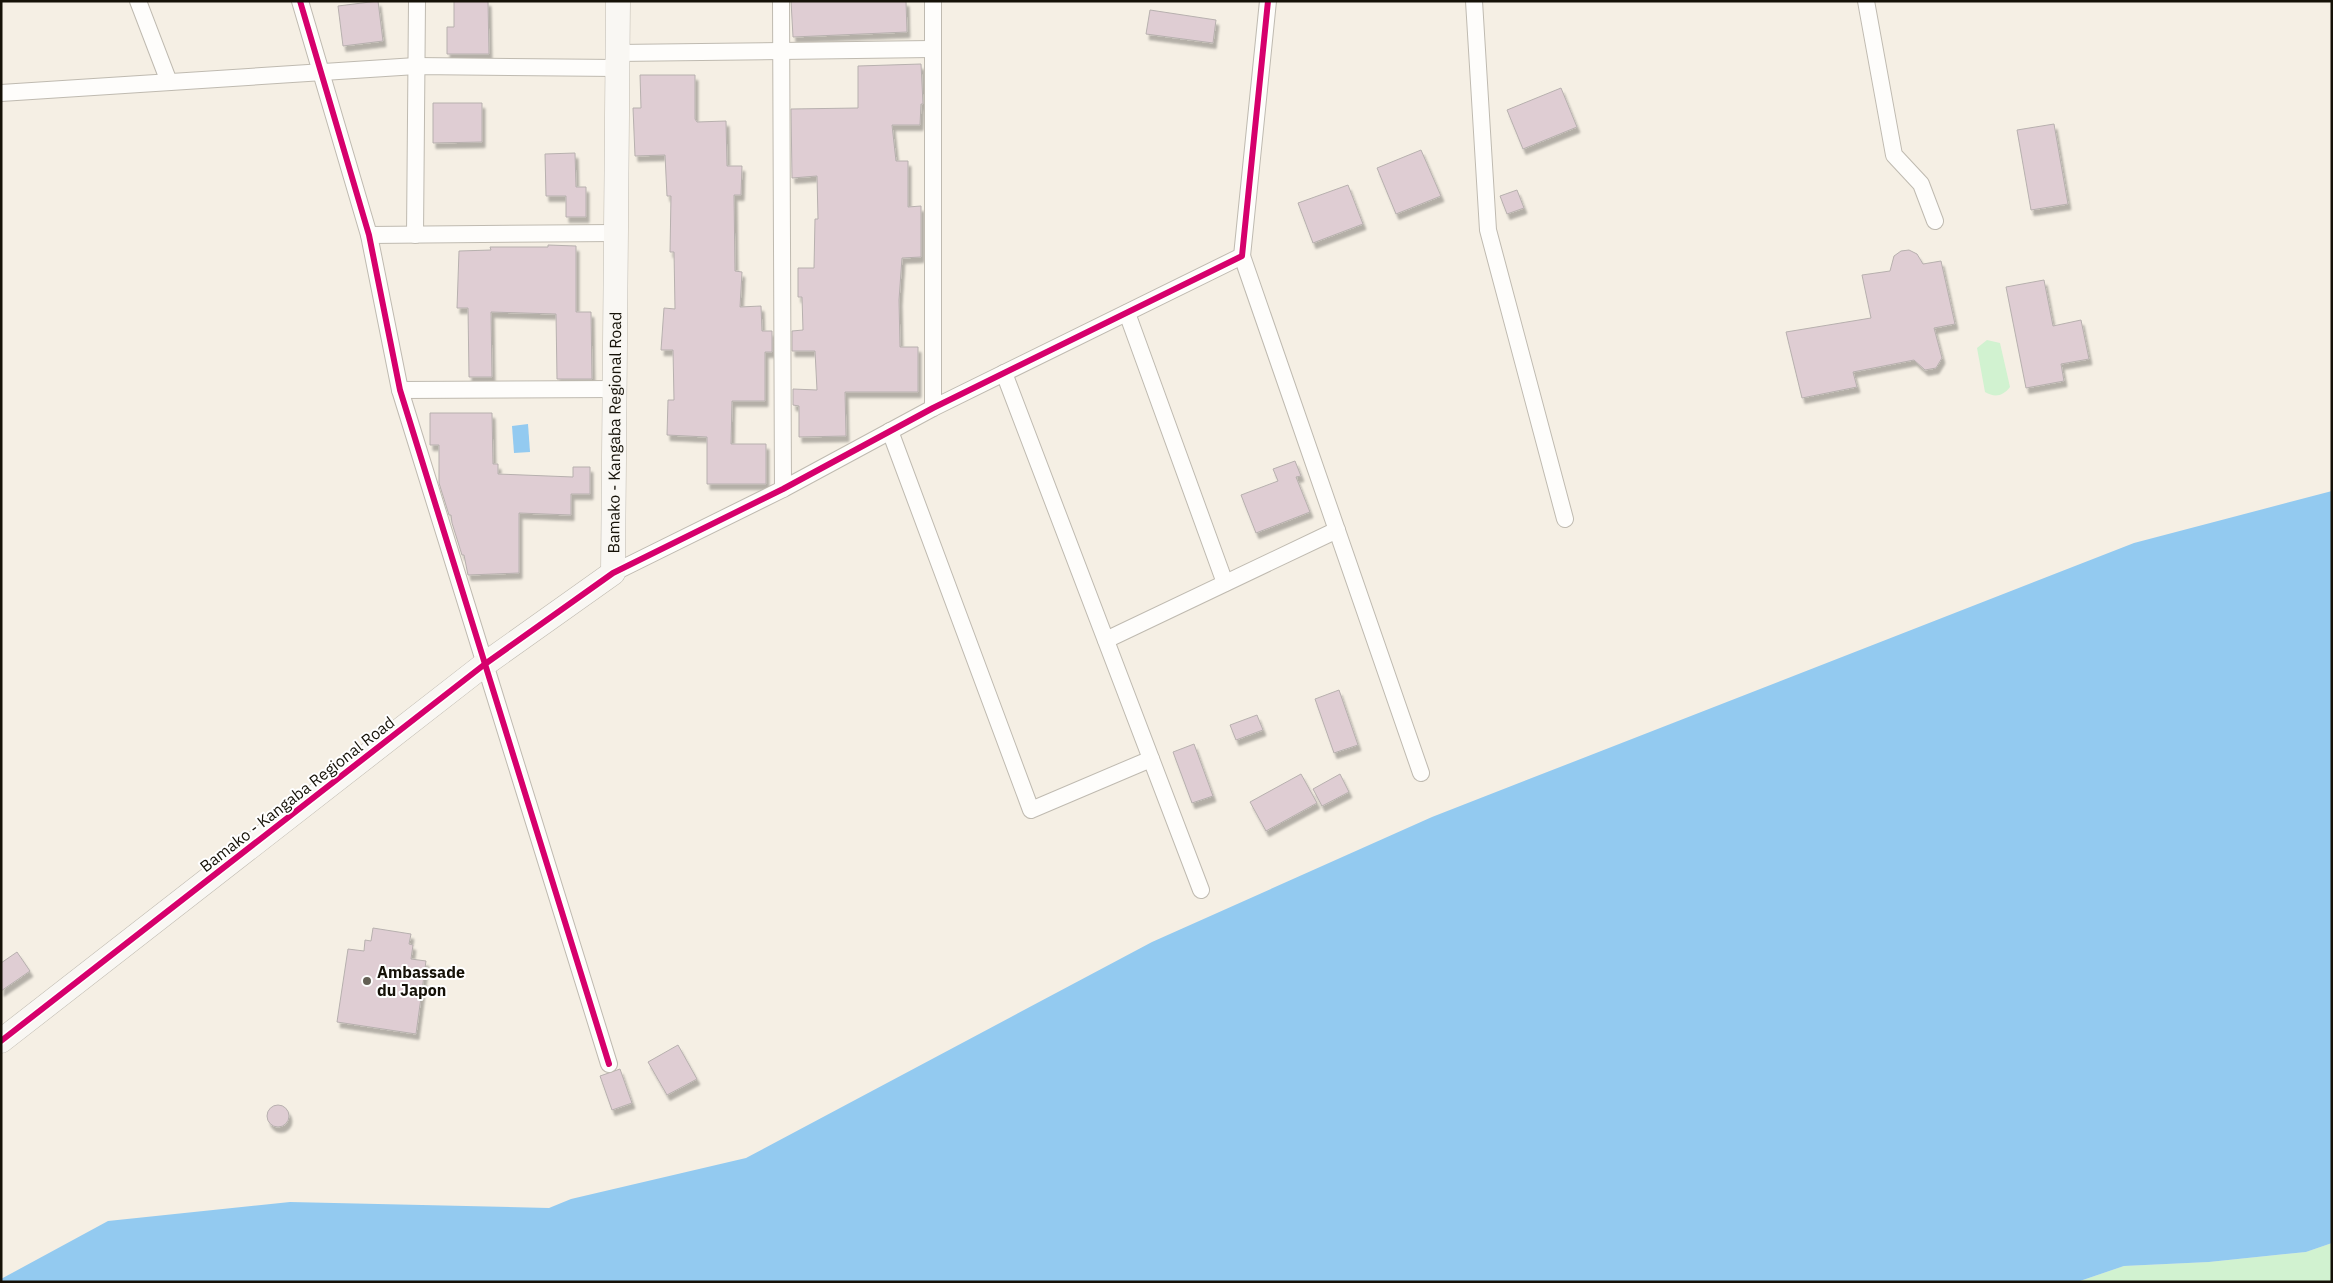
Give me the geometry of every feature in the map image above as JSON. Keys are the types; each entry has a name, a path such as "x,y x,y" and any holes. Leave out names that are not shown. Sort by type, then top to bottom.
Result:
{"street":[{"path":"138,1 169,82"},
{"path":"300,1 369,236 400,390 609,1064"},
{"path":"415,235 417,1"},
{"name":"Bamako - Kangaba Regional Road","path":"1,1041 485,664 613,573 618,1"},
{"path":"781,1 783,489"},
{"path":"933,1 931,49 933,408"},
{"path":"1268,1 1242,256 1421,774"},
{"path":"1474,1 1488,230 1565,519"},
{"path":"1866,1 1894,155 1921,184 1935,221"},
{"path":"1,93 416,66 617,61 781,51 931,49"},
{"path":"369,236 616,233"},
{"path":"613,573 783,489 933,408 1242,256"},
{"path":"1127,313 1225,583"},
{"path":"1004,374 1201,890"},
{"path":"400,390 616,389"},
{"path":"890,431 1031,810 1151,759"},
{"path":"1106,640 1337,530"}],"green space":[{"path":"1987,340 2000,343 2010,387 1999,395 1985,392 1977,348"},
{"path":"2332,1243 2332,1282 2077,1282 2124,1266 2209,1262 2306,1252"}],"water":[{"path":"528,424 530,452 514,453 512,426"},
{"path":"2332,491 2332,1243 2306,1252 2209,1262 2124,1266 2077,1282 1,1282 1,1279 108,1221 290,1202 549,1208 571,1199 746,1158 1152,942 1432,817 2134,543"}],"building":[{"path":"378,1 383,41 343,46 338,6"},
{"path":"454,1 488,1 489,54 447,54 447,27 454,27"},
{"path":"791,1 906,1 907,32 793,37"},
{"path":"1150,10 1216,20 1213,43 1146,34"},
{"path":"921,64 923,104 921,104 920,125 892,125 896,161 908,161 908,207 921,206 921,257 902,258 899,300 900,347 918,347 918,392 845,392 846,436 799,437 799,406 793,405 793,389 817,390 815,351 792,351 792,331 803,330 802,297 798,297 798,268 814,268 815,219 818,219 817,176 792,178 791,109 858,108 858,66"},
{"path":"640,75 695,75 695,119 697,122 726,121 727,166 742,166 741,195 734,195 735,271 742,272 740,307 761,306 762,331 772,331 772,352 765,352 765,401 732,401 731,444 766,444 766,484 707,484 707,437 667,435 668,400 674,400 673,350 661,350 664,308 675,309 674,252 670,252 671,196 667,196 665,155 635,156 633,108 641,108"},
{"path":"1561,88 1577,127 1523,149 1507,110"},
{"path":"433,103 482,103 482,142 433,143"},
{"path":"2054,124 2068,204 2031,210 2017,130"},
{"path":"1421,150 1441,196 1396,214 1377,168"},
{"path":"575,153 576,187 586,187 586,217 566,217 566,196 546,196 545,154"},
{"path":"1348,185 1363,224 1313,243 1298,203"},
{"path":"1517,190 1524,208 1507,214 1500,196"},
{"path":"548,245 576,246 576,312 591,312 592,379 557,379 556,314 491,312 492,377 469,377 468,308 457,308 459,251 491,250 490,247 548,247"},
{"path":"1909,250 1917,254 1923,264 1941,261 1955,324 1934,328 1942,358 1936,368 1925,370 1914,360 1853,372 1857,387 1802,398 1786,332 1871,318 1862,275 1890,271 1894,256 1901,251"},
{"path":"2044,280 2053,326 2081,320 2089,359 2061,364 2064,381 2026,388 2006,287"},
{"path":"430,413 492,413 493,464 498,464 498,474 573,477 573,467 590,467 590,494 571,494 571,515 519,513 519,573 468,575 464,555 462,555 451,515 449,515 439,483 439,445 430,445"},
{"path":"1295,461 1301,476 1296,477 1310,512 1256,533 1241,495 1278,481 1273,469"},
{"path":"1339,690 1358,745 1334,753 1315,699"},
{"path":"1257,715 1263,730 1236,740 1230,725"},
{"path":"1194,744 1213,796 1192,803 1173,752"},
{"path":"1301,774 1317,803 1266,831 1250,802"},
{"path":"1340,774 1349,792 1322,806 1313,789"},
{"path":"373,928 411,934 409,944 413,945 411,959 426,961 416,1034 337,1022 348,949 364,951 365,940 371,941"},
{"path":"17,952 30,971 1,991 1,963"},
{"path":"678,1045 697,1079 667,1095 648,1062"},
{"path":"620,1069 632,1103 612,1110 600,1076"},
{"path":"278,1105 286,1108 289,1116 286,1124 278,1127 270,1124 267,1116 270,1108"}],"cycle path":[{"path":"300,1 369,235 400,390 609,1064"},
{"path":"1,1041 485,664 613,573 783,489 933,408 1242,256 1268,1"}],"place":[{"name":"Ambassade du Japon","path":"367,981"}]}
